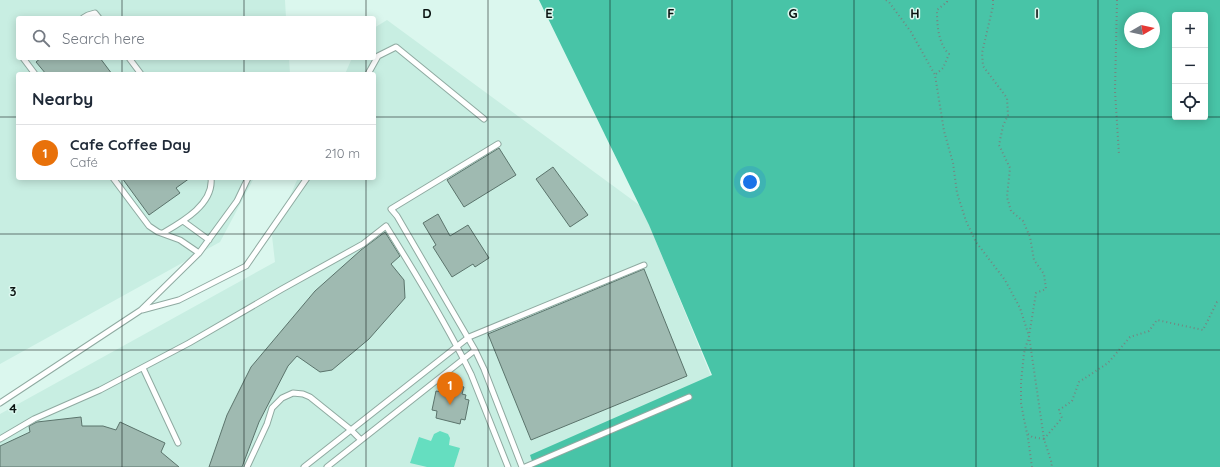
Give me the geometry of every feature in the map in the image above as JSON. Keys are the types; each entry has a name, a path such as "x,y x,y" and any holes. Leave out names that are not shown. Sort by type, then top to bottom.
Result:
{"lane":[{"path":"86,16 95,12 98,16"},
{"path":"376,60 378,56 396,47 484,119"},
{"path":"24,60 34,72"},
{"path":"130,60 140,72"},
{"path":"369,72 376,60"},
{"path":"498,144 391,209 397,216 475,350 524,467 689,397"},
{"path":"114,180 149,226 158,232 180,240 199,253"},
{"path":"163,233 183,221 206,200 211,189 211,180"},
{"path":"0,404 141,310 199,253 237,200 247,180"},
{"path":"141,310 179,300 246,266 305,180"},
{"path":"183,221 209,240"},
{"path":"0,439 34,419 100,390 190,343 363,244 386,226 420,281 457,346 471,374 508,467"},
{"path":"304,467 468,337 644,264"},
{"path":"327,467 475,350"},
{"path":"143,368 178,443"},
{"path":"247,467 267,424 272,408 282,398 293,393 303,394 310,397 361,440"}],"path":[{"path":"886,0 911,32 935,75 944,131 966,221 976,242 1004,280 1020,308 1029,336 1044,439 1052,466"},
{"path":"935,75 943,68 949,54 943,48 937,26 937,10 947,2 947,0"},
{"path":"993,0 993,6 982,53 983,66 1007,98 1008,115 1003,126 999,145 1010,168 1007,198 1011,211 1023,221 1030,237 1034,260 1044,274 1046,289 1036,293 1029,336 1024,353 1021,382 1021,403 1028,434 1032,467"},
{"path":"1116,0 1115,91 1118,155"},
{"path":"1044,439 1062,418 1059,410 1072,401 1079,382 1108,363 1130,337 1149,331 1157,320 1203,330 1217,302 1220,302"},
{"path":"1028,434 1032,437 1044,439"}],"shaded area":[{"path":"0,0 285,0 286,16 16,16 16,60 289,60 290,72 16,72 16,180 253,180 220,242 0,364"},
{"path":"539,0 1220,0 1220,467 534,467 530,455 712,375 649,225"},
{"path":"387,20 642,207 748,467 0,467 0,414 275,262 272,236 297,180 376,180 376,72 346,72 351,60 376,60 376,27"},
{"path":"440,431 448,434 450,438 449,445 460,448 454,467 427,467 410,463 419,437 431,441 434,434"}],"building":[{"path":"38,60 102,60 110,72 44,72 36,62"},
{"path":"499,148 516,175 464,207 447,180"},
{"path":"553,167 588,215 570,227 536,179"},
{"path":"123,180 187,180 176,188 180,193 149,215"},
{"path":"438,214 450,236 468,225 489,258 475,267 473,264 452,277 433,247 436,245 423,223"},
{"path":"385,232 400,256 391,264 404,280 405,298 369,339 332,370 320,372 297,356 288,366 259,422 242,467 209,467 227,415 251,367 315,291 361,250"},
{"path":"644,269 687,376 531,440 488,334"},
{"path":"449,384 464,387 462,394 466,395 465,399 469,400 465,420 461,419 460,424 436,418 437,411 432,410 436,391 442,392 442,389 447,390"},
{"path":"81,417 82,426 103,426 116,430 120,422 165,443 161,452 179,467 0,467 0,446 30,432 29,426 37,422"}],"place":[{"name":"Cafe Coffee Day","path":"450,405"}]}
